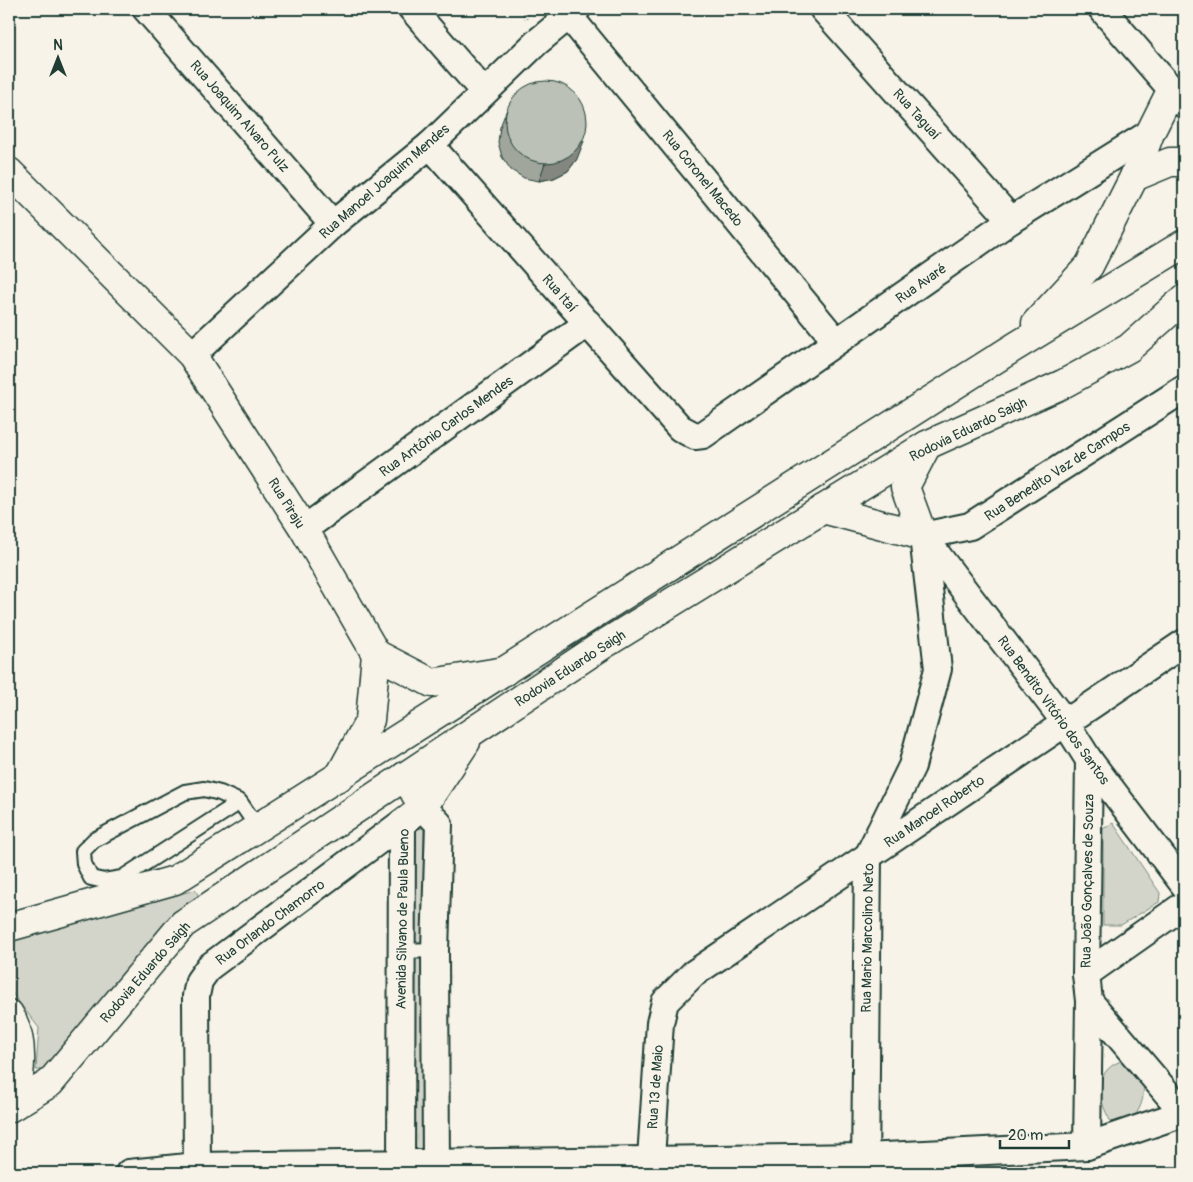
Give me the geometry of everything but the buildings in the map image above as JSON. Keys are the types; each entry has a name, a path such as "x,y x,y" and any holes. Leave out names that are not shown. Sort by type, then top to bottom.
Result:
{"main road":[{"path":"1013,348 1090,266 1134,177 1150,133 1178,96"},
{"path":"1134,177 1170,162 1184,162"},
{"name":"Rua Piraju","path":"9,172 192,355 304,529 376,654"},
{"path":"9,927 175,880 1013,348 1184,244"},
{"name":"Rodovia Eduardo Saigh","path":"11,1106 50,1083 183,924 601,646 927,445 1063,384 1129,348 1184,299"},
{"path":"922,536 905,487 927,445"},
{"path":"823,509 922,536"},
{"path":"339,777 370,720 376,654 432,683 505,671"},
{"path":"413,815 474,731"},
{"path":"405,776 413,815"},
{"path":"9,1014 14,1021 20,1054 20,1075 11,1106"}],"street":[{"name":"Rua Joaquim Alvaro Pulz","path":"146,9 334,224"},
{"path":"412,9 484,92"},
{"name":"Rua Taguaí","path":"822,9 1011,220"},
{"path":"1102,9 1178,96"},
{"name":"Rua Manoel Joaquim Mendes","path":"192,355 334,224 430,145 536,43 573,12"},
{"name":"Rua Coronel Macedo","path":"573,12 836,341"},
{"name":"Rua Avaré","path":"695,436 703,435 1011,220 1150,133"},
{"name":"Rua Itaí","path":"430,145 680,428 695,436"},
{"name":"Rua Antônio Carlos Mendes","path":"304,529 588,323"},
{"name":"Rua Benedito Vaz de Campos","path":"922,536 970,526 1184,389"},
{"name":"Rua Bendito Vitório dos Santos","path":"922,536 1065,722 1089,760 1184,885"},
{"name":"Rua Mario Marcolino Neto","path":"865,1165 868,856 912,766 938,669 922,536"},
{"name":"Rua Manoel Roberto","path":"665,1002 693,974 1184,643"},
{"name":"Rua João Gonçalves de Souza","path":"1087,1146 1089,1001 1086,974 1089,760"},
{"path":"413,815 439,824 435,950 436,1168"},
{"name":"Avenida Silvano de Paula Bueno","path":"401,1168 400,950 413,815"},
{"name":"Rua Orlando Chamorro","path":"197,1170 196,996 199,981 209,967 413,815"},
{"path":"1086,974 1184,905"},
{"path":"129,1173 197,1170 865,1165 1087,1146 1184,1113 1089,1001"},
{"name":"Rua 13 de Maio","path":"650,1167 660,1023 665,1002"}],"lane":[{"path":"240,802 122,878 104,881 91,878 84,864 83,851 94,840 185,792 204,789 220,793 240,802 258,828"},
{"path":"400,950 435,950"}],"shaded area":[{"path":"1113,823 1160,893 1159,902 1121,925 1103,925 1103,829"},
{"path":"424,828 422,1173 413,1173 416,829"},
{"path":"195,890 199,896 73,1041 44,1070 36,1070 39,1028 9,989 9,940"},
{"path":"1121,1061 1131,1065 1138,1071 1144,1090 1139,1109 1134,1116 1125,1122 1111,1122 1103,1105 1100,1087 1105,1072"}]}
